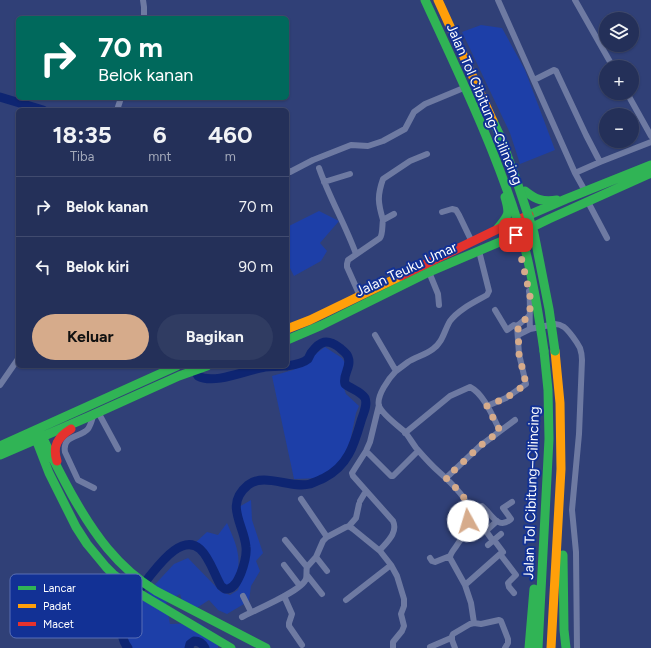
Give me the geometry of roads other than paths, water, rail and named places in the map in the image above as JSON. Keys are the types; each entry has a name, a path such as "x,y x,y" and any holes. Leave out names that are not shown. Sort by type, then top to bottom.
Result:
{"highway":[{"name":"Jalan Tol Cibitung–Cilincing","path":"424,0 489,141 519,227 530,266 538,306 548,390 549,439 538,648"},
{"name":"Jalan Tol Cibitung–Cilincing","path":"438,0 500,136 516,179 534,233 549,308 560,403 561,469 551,648"},
{"path":"525,191 531,197 545,202 566,199 651,165"},
{"name":"Jalan Teuku Umar","path":"289,328 360,296 429,272 479,251 651,173"},
{"path":"496,230 507,217 508,210 504,194"},
{"name":"Jalan Teuku Umar","path":"289,339 322,325 472,242 566,199"},
{"path":"513,223 534,226"},
{"path":"0,455 37,434 173,368"},
{"path":"1,443 37,434 93,415 179,376 201,368"},
{"path":"54,471 55,451 59,439 63,434 93,415"},
{"path":"37,434 54,471 76,527 87,544 113,574"},
{"path":"0,455 26,450 32,451 38,456 54,471 104,546 117,561 132,574"},
{"path":"561,469 566,648"},
{"path":"529,648 547,481"},
{"path":"142,583 163,596 266,648"},
{"path":"142,595 231,648"}],"street":[{"path":"143,0 144,16"},
{"path":"498,0 575,173 585,191"},
{"path":"575,0 608,60"},
{"path":"534,80 554,70 556,71 600,162"},
{"path":"289,171 290,172 313,160 351,145 368,146 383,141 405,129 414,112 424,104 466,87"},
{"path":"631,100 651,136"},
{"path":"575,173 651,142"},
{"path":"360,296 347,264 348,260 381,237 383,220 379,204 379,194 383,179 410,161 427,154"},
{"path":"319,168 356,254"},
{"path":"324,182 350,174"},
{"path":"588,202 607,238"},
{"path":"442,212 452,209 456,210 472,242"},
{"path":"383,220 394,214"},
{"path":"516,235 530,296 530,329"},
{"path":"380,552 394,532 395,524 352,473 366,451 372,435 382,390 396,371 409,362 432,350 442,338 450,322 455,316 487,295 489,291 479,251"},
{"path":"429,272 438,294 439,304"},
{"path":"495,310 507,330 514,325 518,326 529,316"},
{"path":"518,335 530,329 559,324 564,327 580,347 582,360 579,434 572,510 576,552 577,648"},
{"path":"487,406 506,398 526,384 519,354 518,326"},
{"path":"375,335 396,371"},
{"path":"0,385 16,362"},
{"path":"405,433 450,396 470,387 480,395 500,431"},
{"path":"379,405 387,416 405,433 418,450 446,478 467,504 470,514 467,525 461,539 450,556 434,562 430,558"},
{"path":"93,415 118,449"},
{"path":"93,415 88,430 70,439 66,442 64,447 78,480 94,488"},
{"path":"446,478 480,446 515,420"},
{"path":"366,451 391,476 393,476 418,450"},
{"path":"307,567 316,557 321,544 327,538 349,526 356,518 360,502 366,491"},
{"path":"302,498 327,538"},
{"path":"469,511 482,506 496,521 504,524 511,519 503,508 512,502"},
{"path":"465,585 503,552 491,542 486,531 496,521"},
{"path":"349,526 380,552 391,565 400,585 404,602 401,614 404,626 393,642 392,648"},
{"path":"491,542 501,534"},
{"path":"242,617 284,596 300,586 306,580 307,567 285,540"},
{"path":"500,554 516,574 508,583 509,587 514,593"},
{"path":"450,556 465,585 471,603 474,623"},
{"path":"316,557 327,571"},
{"path":"284,565 300,586"},
{"path":"346,600 391,565"},
{"path":"307,575 322,594"},
{"path":"243,596 251,612"},
{"path":"284,596 292,614 289,626 302,645"},
{"path":"430,647 451,638 453,634 470,624 481,624 499,620 501,621 508,640 506,648"},
{"path":"451,638 455,648"}],"waterway":[{"path":"0,97 36,108"},
{"path":"142,586 159,565 172,552 186,545 193,545 200,549 209,561 221,586 225,589 233,587 240,576 246,557 245,539 237,515 236,507 237,500 241,492 254,481 262,480 303,485 310,484 332,473 339,467 349,454 365,410 366,401 363,396 345,384 344,381 349,364 347,354 335,345 324,342 314,349 306,361 289,366"},
{"path":"193,368 198,376 213,379 262,368"},
{"path":"123,638 128,648"},
{"path":"189,648 190,644 194,641 201,643 205,648"}]}
